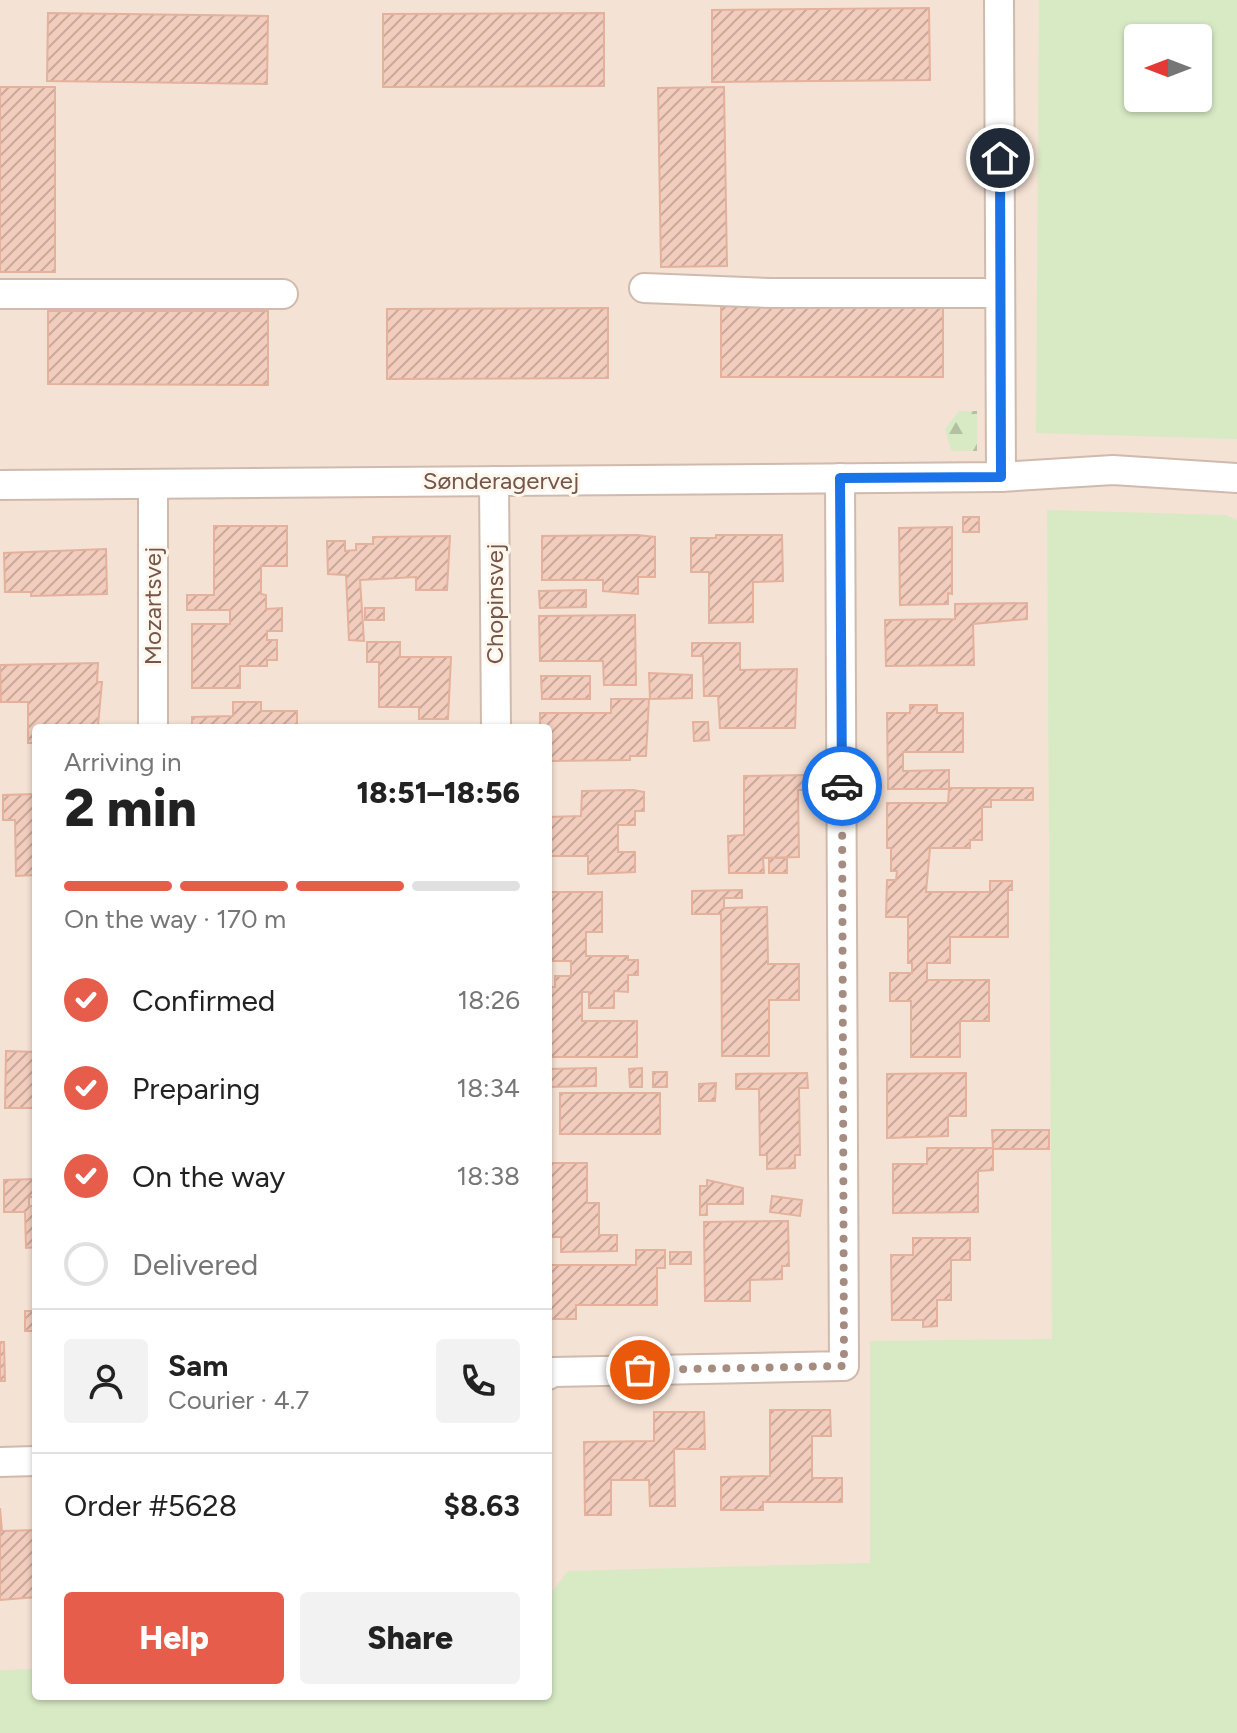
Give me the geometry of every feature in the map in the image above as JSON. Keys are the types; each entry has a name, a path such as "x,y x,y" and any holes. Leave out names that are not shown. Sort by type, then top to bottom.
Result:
{"street":[{"path":"999,0 1001,477"},
{"path":"644,288 771,293 1000,293"},
{"path":"0,294 283,294"},
{"name":"Sønderagervej","path":"0,485 1001,477 1113,470 1237,478"},
{"path":"552,1373 844,1366 840,478"},
{"name":"Chopinsvej","path":"494,481 496,724"},
{"name":"Mozartsvej","path":"153,484 153,724"},
{"path":"0,1462 32,1461"}],"shaded area":[{"path":"0,0 1237,0 1237,1733 0,1733"}],"green space":[{"path":"1039,0 1237,0 1237,439 1036,433"},
{"path":"959,411 977,411 977,451 951,451 945,429"},
{"path":"1047,510 1225,515 1237,520 1237,1733 0,1733 0,1670 32,1669 32,1700 552,1700 552,1592 568,1571 870,1563 870,1341 1052,1339"}],"building":[{"path":"929,8 930,80 712,82 712,10"},
{"path":"48,13 268,16 267,84 47,81"},
{"path":"604,13 604,86 383,87 383,14"},
{"path":"0,87 55,87 55,272 0,272"},
{"path":"724,87 727,266 661,267 658,88"},
{"path":"721,305 943,305 943,377 721,377"},
{"path":"608,308 608,378 387,379 387,309"},
{"path":"48,311 268,311 268,385 48,384"},
{"path":"963,517 979,517 979,532 963,532"},
{"path":"214,526 287,526 287,566 261,566 261,594 266,595 266,609 282,608 282,631 267,631 267,640 277,640 277,660 267,660 267,666 240,666 240,688 192,688 192,624 230,624 230,610 187,610 187,595 214,595"},
{"path":"952,527 952,594 948,593 948,604 900,605 899,528"},
{"path":"716,535 782,535 783,581 753,582 753,622 709,623 709,572 691,572 691,538 716,538"},
{"path":"450,536 447,590 416,590 416,577 360,580 364,641 349,640 346,575 328,574 327,541 345,541 345,551 356,550 356,544 373,544 373,537"},
{"path":"542,536 655,537 655,577 638,577 638,594 603,591 603,580 542,580"},
{"path":"106,549 107,594 31,596 31,592 5,592 4,553"},
{"path":"586,590 586,607 540,608 539,591"},
{"path":"1027,603 1027,619 973,624 974,665 886,666 885,620 955,619 955,604"},
{"path":"365,608 384,608 384,620 365,620"},
{"path":"635,615 636,685 604,685 603,661 540,661 539,616"},
{"path":"367,642 400,642 400,657 451,657 448,719 419,719 419,707 379,707 379,662 367,662"},
{"path":"692,643 740,643 740,670 797,669 795,728 720,728 718,696 704,696 703,656 692,656"},
{"path":"98,663 97,682 102,682 98,724 32,724 32,743 28,743 28,702 1,702 0,665"},
{"path":"649,673 692,675 692,698 650,699"},
{"path":"541,676 590,676 590,699 542,699"},
{"path":"611,699 649,699 646,756 630,756 630,760 552,761 552,724 540,724 540,713 611,713"},
{"path":"233,702 261,702 261,711 297,711 297,724 192,724 192,717 233,716"},
{"path":"910,705 937,705 937,713 963,713 963,752 903,752 903,771 949,770 949,788 1033,788 1033,800 991,800 991,807 982,807 982,840 970,840 970,848 930,848 926,892 990,892 990,881 1012,881 1012,890 1008,890 1008,937 950,937 950,963 927,963 927,980 989,980 989,1021 960,1021 960,1057 911,1057 911,1001 890,1001 890,973 912,973 912,963 908,963 908,917 886,917 887,880 896,880 897,871 891,871 891,848 887,848 887,803 948,803 949,789 888,789 887,713 910,713"},
{"path":"693,722 708,722 709,740 694,741"},
{"path":"806,775 806,790 798,790 799,857 763,858 764,873 729,873 728,836 744,835 744,776"},
{"path":"582,791 644,792 644,811 635,811 635,825 618,825 618,852 635,852 635,872 588,874 588,856 552,856 552,817 581,816"},
{"path":"32,794 32,875 16,876 15,820 3,820 3,795"},
{"path":"769,858 787,858 787,873 769,873"},
{"path":"742,890 742,898 724,898 724,908 767,907 768,964 799,964 799,1000 769,1000 769,1056 722,1056 721,914 692,914 692,891"},
{"path":"552,892 602,892 602,932 586,932 586,956 628,956 628,960 638,960 638,975 628,975 628,992 614,991 614,1008 589,1008 589,992 582,992 582,1021 637,1021 637,1057 552,1057 552,987 555,987 555,976 571,976 571,961 552,961"},
{"path":"6,1051 32,1052 32,1108 5,1108"},
{"path":"596,1068 596,1086 552,1087 552,1069"},
{"path":"642,1068 642,1087 630,1087 629,1069"},
{"path":"653,1072 667,1072 667,1087 653,1087"},
{"path":"807,1073 808,1088 799,1088 800,1155 795,1155 795,1168 767,1169 767,1155 760,1155 759,1089 736,1089 736,1074"},
{"path":"966,1073 966,1116 948,1116 948,1136 887,1138 887,1074"},
{"path":"716,1083 715,1101 699,1101 699,1084"},
{"path":"560,1093 660,1093 660,1134 560,1134"},
{"path":"992,1130 1049,1130 1049,1149 993,1149 993,1170 978,1171 978,1212 893,1213 893,1164 927,1164 927,1148 993,1148"},
{"path":"552,1163 587,1163 587,1203 599,1203 599,1235 617,1235 617,1251 561,1252 561,1237 552,1237"},
{"path":"32,1179 29,1206 32,1206 32,1247 26,1248 25,1212 4,1212 4,1180"},
{"path":"707,1180 743,1188 743,1204 707,1204 707,1215 700,1215 700,1186 707,1186"},
{"path":"772,1196 802,1200 800,1216 770,1212"},
{"path":"788,1221 789,1266 782,1266 782,1279 750,1280 750,1301 705,1301 704,1222"},
{"path":"913,1238 970,1238 970,1260 951,1260 951,1300 937,1300 937,1326 923,1327 923,1320 892,1320 891,1255 913,1255"},
{"path":"636,1250 665,1250 665,1268 657,1268 657,1305 576,1305 576,1319 552,1319 552,1265 636,1265"},
{"path":"670,1252 691,1252 691,1264 670,1264"},
{"path":"25,1311 32,1311 32,1331 25,1331"},
{"path":"0,1342 4,1342 5,1381 0,1381"},
{"path":"770,1410 830,1410 831,1436 812,1436 812,1478 842,1478 842,1502 763,1502 763,1510 721,1510 721,1477 770,1476"},
{"path":"654,1412 704,1412 705,1449 674,1449 675,1506 650,1506 649,1480 611,1480 611,1515 585,1515 584,1442 654,1441"},
{"path":"0,1508 2,1531 32,1530 32,1597 0,1600"}],"way so far":[{"path":"640,1370 844,1366 842,786"}],"route":[{"path":"842,786 840,478 1001,477 1000,158"}]}
